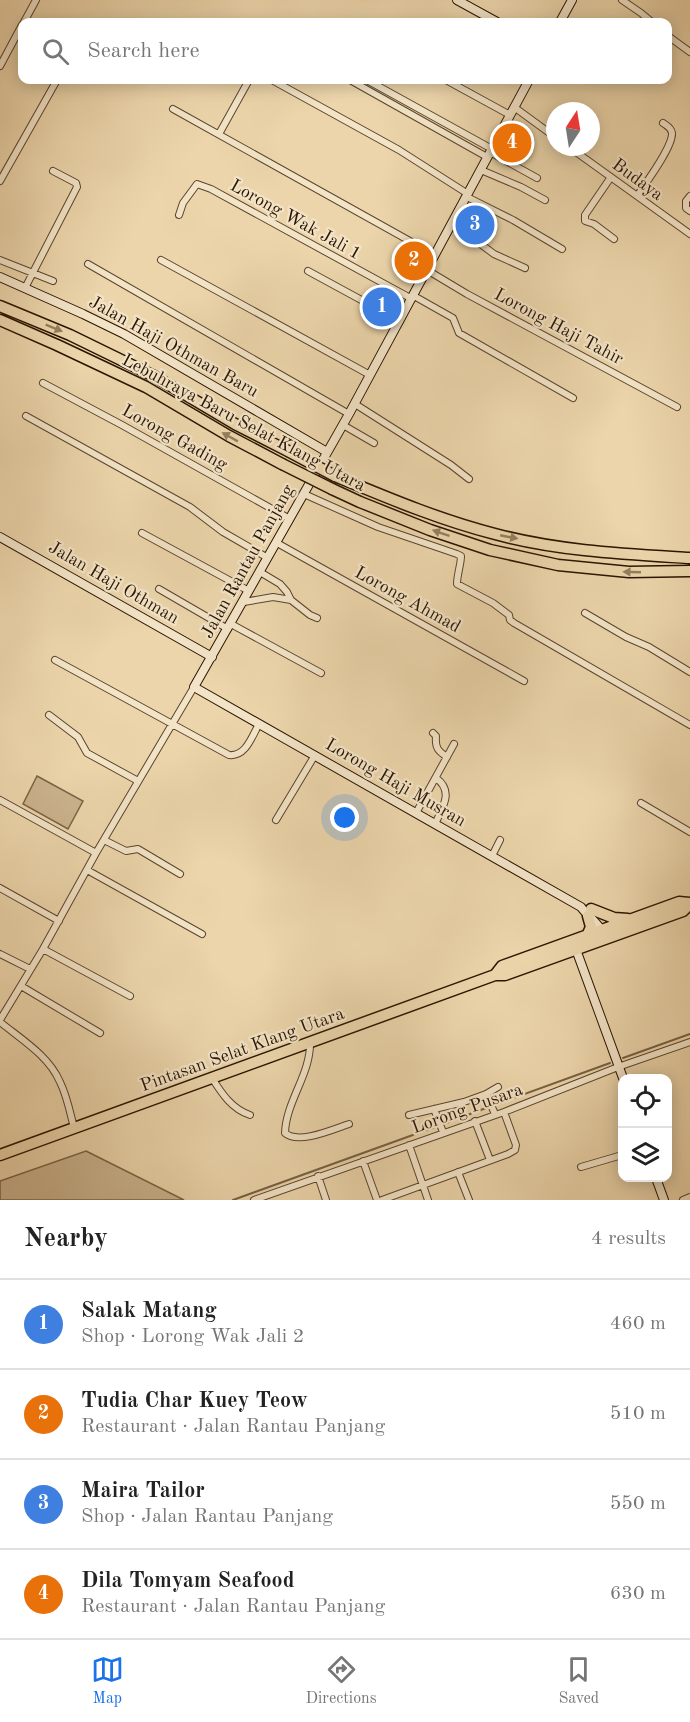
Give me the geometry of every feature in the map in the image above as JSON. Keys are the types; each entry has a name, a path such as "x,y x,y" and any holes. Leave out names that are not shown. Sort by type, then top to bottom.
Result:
{"highway":[{"name":"Lebuhraya Baru Selat Klang Utara","path":"0,306 70,334 154,376 235,424 335,476 433,516 496,535 564,548 690,558"},
{"name":"Lebuhraya Baru Selat Klang Utara","path":"0,320 146,387 229,436 332,489 430,530 490,550 558,564 617,571 690,571"},
{"name":"Pintasan Selat Klang Utara","path":"574,945 587,936 607,933 630,919 679,902 690,903"},
{"name":"Pintasan Selat Klang Utara","path":"0,1155 495,975 505,975 607,933 683,911 690,903"},
{"path":"587,936 591,927 587,911 614,918 630,919"}],"street":[{"path":"26,18 36,0"},
{"path":"457,0 490,18"},
{"path":"562,18 572,0"},
{"path":"622,0 647,18"},
{"path":"0,66 18,33"},
{"path":"672,39 690,52"},
{"path":"0,181 55,84"},
{"path":"219,134 247,84"},
{"path":"279,84 399,150 467,195 562,249"},
{"path":"358,84 537,178"},
{"path":"374,84 490,153"},
{"path":"455,84 512,111 546,132"},
{"name":"Jalan Rantau Panjang","path":"0,1019 43,950 96,853 291,519 350,414 527,84"},
{"path":"173,109 435,255"},
{"path":"637,196 669,147 672,132 669,126 663,123"},
{"name":"Budaya","path":"582,156 690,234"},
{"path":"481,170 545,200"},
{"path":"25,288 77,187 76,183 53,171"},
{"path":"611,177 585,214 585,221 594,224 615,239"},
{"name":"Lorong Wak Jali 1","path":"179,215 183,203 197,184 211,189 413,297"},
{"path":"690,196 685,205 690,211"},
{"path":"452,224 494,254 525,268"},
{"path":"0,260 53,281"},
{"path":"161,260 370,375"},
{"path":"88,264 350,414"},
{"name":"Lorong Haji Tahir","path":"428,270 677,407"},
{"path":"308,271 400,321"},
{"name":"Jalan Haji Othman Baru","path":"0,277 124,334 327,452"},
{"path":"413,297 453,318 459,333 573,398"},
{"name":"Lorong Gading","path":"44,383 291,519"},
{"path":"355,404 451,465 469,479"},
{"path":"26,416 190,507 223,532 268,558"},
{"path":"343,424 374,442"},
{"path":"304,494 378,527 457,554 461,560 457,584 492,603 509,615 513,623 690,724"},
{"path":"142,533 249,591"},
{"name":"Jalan Haji Othman","path":"0,537 212,657"},
{"name":"Lorong Ahmad","path":"277,543 524,681"},
{"path":"260,573 279,584 291,600 317,618"},
{"path":"159,589 321,673"},
{"path":"244,602 273,597 291,600"},
{"path":"585,613 690,672"},
{"path":"55,660 229,755 236,756 242,753 260,724"},
{"name":"Lorong Haji Musran","path":"194,687 587,911 602,917 607,933"},
{"path":"49,715 78,737 87,753 138,781"},
{"path":"433,733 436,736 437,750 447,757"},
{"path":"416,813 454,744"},
{"path":"276,820 315,755"},
{"path":"435,824 445,803 446,792 443,783 436,778"},
{"path":"0,800 96,853"},
{"path":"641,803 690,832"},
{"path":"104,840 126,851 138,849 180,874"},
{"path":"492,856 500,840"},
{"path":"87,870 202,934"},
{"path":"0,888 59,921"},
{"path":"574,945 621,1074"},
{"path":"43,950 130,996"},
{"path":"0,954 30,969"},
{"path":"21,986 100,1033"},
{"path":"0,1019 46,1060 60,1080 74,1128"},
{"path":"310,1042 309,1058 287,1115 285,1133 292,1138 302,1137 349,1124"},
{"name":"Lorong Pusara","path":"254,1200 270,1197 318,1176 504,1112 618,1067 690,1042"},
{"path":"212,1078 228,1101 250,1115"},
{"path":"409,1115 464,1102 498,1087"},
{"path":"486,1094 495,1114"},
{"path":"434,1109 443,1132"},
{"path":"382,1200 514,1150 516,1145 504,1112"},
{"path":"476,1121 490,1160"},
{"path":"409,1145 428,1200"},
{"path":"581,1167 618,1156"},
{"path":"363,1161 377,1200"},
{"path":"458,1172 469,1200"},
{"path":"318,1176 326,1200"},
{"path":"657,1182 664,1200"},
{"path":"682,1200 690,1197"}],"shaded area":[{"path":"37,776 83,801 68,829 23,804"},
{"path":"86,1151 184,1200 0,1200 0,1181"}],"waterway":[{"path":"623,1058 690,1034"},
{"path":"497,1104 610,1063"},
{"path":"446,1123 486,1108"},
{"path":"233,1200 435,1127"}],"place":[{"name":"Dila Tomyam Seafood","path":"512,143"},
{"name":"Maira Tailor","path":"475,225"},
{"name":"Tudia Char Kuey Teow","path":"414,261"},
{"name":"Salak Matang","path":"382,307"}]}
